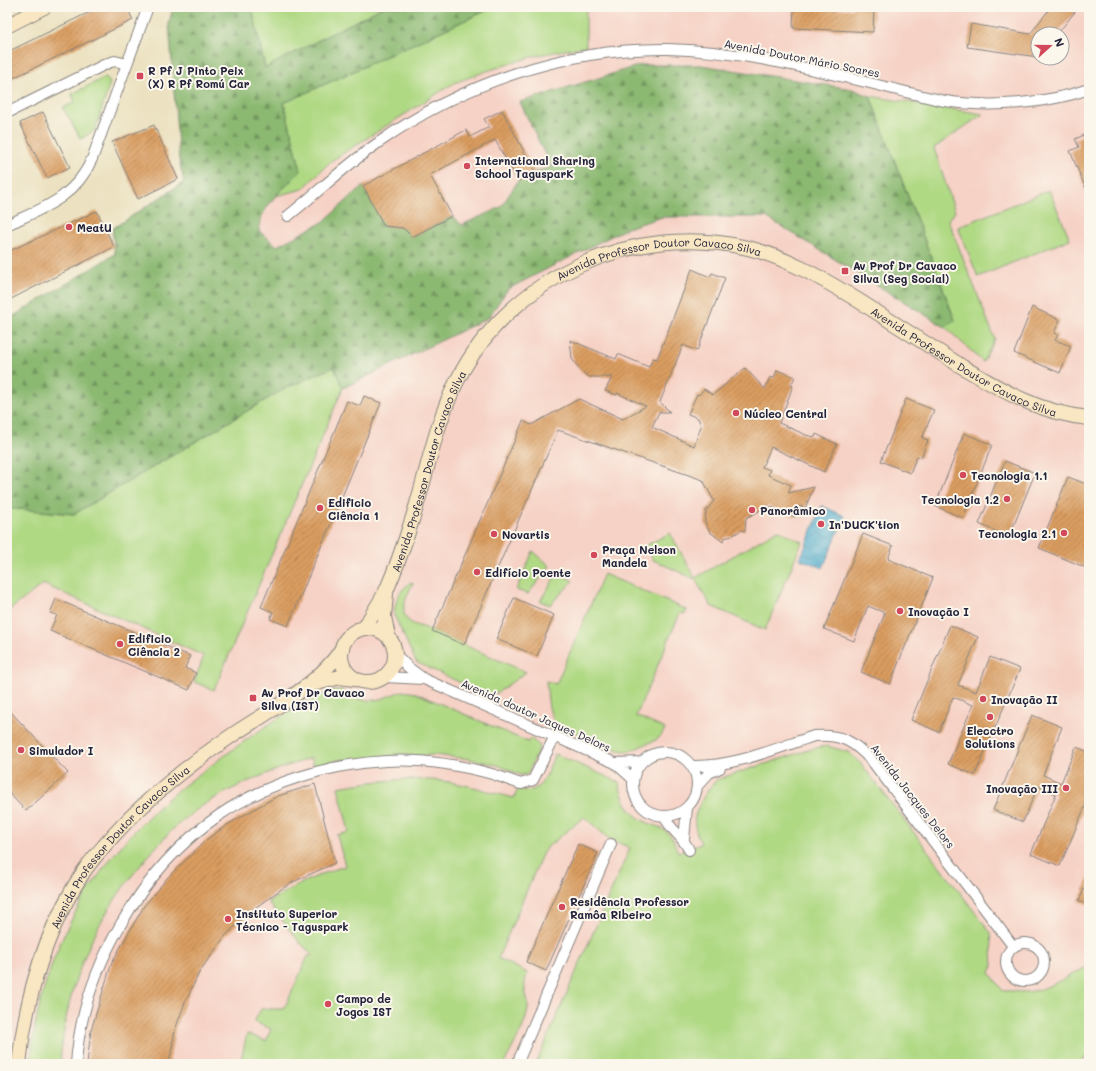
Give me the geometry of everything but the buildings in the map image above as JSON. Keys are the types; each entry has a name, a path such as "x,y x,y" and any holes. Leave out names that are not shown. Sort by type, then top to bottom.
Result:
{"main road":[{"path":"7,26 44,7"},
{"name":"Avenida Professor Doutor Cavaco Silva","path":"364,628 386,590 411,524 430,452 444,411 458,380 474,352 491,330 508,312 532,292 580,263 610,252 643,244 676,241 722,244 748,248 798,268 855,299 1010,395 1045,410 1089,418"},
{"name":"Avenida Professor Doutor Cavaco Silva","path":"386,590 384,617 388,636"},
{"path":"364,628 377,629 388,636 395,648 396,655 391,671 385,677 370,683 354,679 343,665 342,649 350,635 364,628"},
{"name":"Avenida Professor Doutor Cavaco Silva","path":"19,1064 23,1026 32,987 44,949 84,870 123,824 162,787 204,755 304,687 325,670 342,649"},
{"name":"Avenida Professor Doutor Cavaco Silva","path":"304,687 333,678 354,679"}],"street":[{"path":"7,225 64,196 83,176 92,159 148,7"},
{"name":"Avenida Doutor Mário Soares","path":"288,216 378,143 455,98 502,78 550,63 608,53 666,49 714,52 795,66 919,95 963,103 1025,102 1064,97 1089,88"},
{"path":"7,113 108,63 115,61 127,64"},
{"name":"Avenida doutor Jaques Delors","path":"396,655 409,668 424,679 615,763 633,779"},
{"name":"Avenida doutor Jaques Delors","path":"385,677 424,679"},
{"name":"Avenida Jacques Delors","path":"698,785 709,773 733,762 814,736 827,735 842,737 857,745 872,761 1013,946"},
{"path":"76,1064 82,1017 93,982 112,938 137,899 162,868 185,844 218,816 241,802 304,776 334,768 386,761 410,761 472,769 521,784 528,783 533,780 555,736"},
{"path":"658,752 670,752 681,756 692,766 698,785 692,802 687,808 680,813 665,817 651,813 640,805 634,793 633,779 642,762 649,756 658,752"},
{"path":"615,763 642,762"},
{"name":"Avenida Jacques Delors","path":"692,766 710,766 733,762"},
{"path":"684,839 687,808"},
{"path":"665,817 667,823 684,839 689,850"},
{"path":"517,1064 611,844"}],"shaded area":[{"path":"186,7 1089,7 1089,1064 7,1064 7,369 110,262 193,183"}],"green space":[{"path":"173,7 252,7 265,68 383,7 494,7 284,103 301,171 274,198 263,214 260,222 259,231 277,246 323,222 363,186 385,226 403,228 412,237 452,216 462,225 501,207 518,181 535,172 551,167 520,102 641,65 701,65 852,89 870,96 955,321 945,327 766,217 662,217 627,228 508,289 488,318 343,388 334,367 284,389 74,514 7,508 7,345 10,343 7,320 115,254 112,229 184,182 179,160 169,23"},
{"path":"252,7 383,7 265,68"},
{"path":"494,7 586,7 586,46 534,56 454,83 331,161 303,189 276,196 301,171 284,103"},
{"path":"106,77 110,83 95,130 81,139 63,108 75,102 72,94"},
{"path":"870,96 983,114 934,148 955,212 948,220 995,339 983,362 945,327 955,320"},
{"path":"1049,190 1070,239 978,277 958,227"},
{"path":"334,367 343,388 214,690 194,682 204,656 43,584 7,612 7,508 74,514 284,389"},
{"path":"778,530 802,542 765,630 711,606 695,579 653,560 645,546 670,533 695,578"},
{"path":"533,551 550,566 528,594 516,590"},
{"path":"558,572 573,581 550,605 540,601"},
{"path":"604,574 687,610 685,614 680,613 636,716 665,729 661,736 656,740 630,751 618,750 558,725 554,721 549,705 546,681 556,684"},
{"path":"411,582 413,583 407,597 404,610 408,620 414,624 526,672 497,693 489,696 416,662 394,615 395,604 398,596"},
{"path":"334,690 342,690 350,697 368,701 381,699 402,691 416,693 528,742 530,738 540,746 526,775 521,775 497,765 469,759 434,755 338,760 314,767 311,758 279,769 229,790 199,808 160,843 132,876 100,924 87,950 69,1005 63,1034 60,1064 30,1064 42,995 53,962 66,931 82,901 101,872 122,845 164,802 237,747 263,728 291,711"},
{"path":"827,746 848,752 859,761 991,933 993,966 990,973 1003,991 1025,992 1040,989 1089,966 1089,1054 1079,1064 536,1064 630,848 608,838 584,817 544,850 498,958 527,973 525,979 525,989 528,1009 521,1030 504,1064 240,1064 247,1034 266,1041 271,1029 254,1022 261,1009 284,1009 308,956 313,955 300,943 268,902 305,881 345,866 337,835 349,832 338,787 390,780 416,779 460,784 514,798 518,789 526,791 533,790 542,782 555,754 619,782 623,796 633,813 644,821 668,833 678,852 701,844 695,827 695,816 704,796 718,779 815,748"}],"water":[{"path":"822,506 845,516 823,568 800,559"}],"place":[{"name":"R Pf J Pinto Peix (X) R Pf Romú Car","path":"140,76"},
{"name":"International Sharing School TagusparK","path":"467,166"},
{"name":"MeatU","path":"69,227"},
{"name":"Av Prof Dr Cavaco Silva (Seg Social)","path":"845,271"},
{"name":"Núcleo Central","path":"736,413"},
{"name":"Tecnologia 1.1","path":"963,475"},
{"name":"Tecnologia 1.2","path":"1007,499"},
{"name":"Edificio Ciência 1","path":"320,508"},
{"name":"Panorâmico","path":"752,510"},
{"name":"In'DUCK'tion","path":"821,524"},
{"name":"Tecnologia 2.1","path":"1064,533"},
{"name":"Novartis","path":"494,534"},
{"name":"Praça Nelson Mandela","path":"594,555"},
{"name":"Edifício Poente","path":"477,572"},
{"name":"Inovação I","path":"900,611"},
{"name":"Edificio Ciência 2","path":"120,644"},
{"name":"Av Prof Dr Cavaco Silva (IST)","path":"253,698"},
{"name":"Inovação II","path":"983,699"},
{"name":"Elecctro Solutions","path":"990,717"},
{"name":"Simulador I","path":"21,750"},
{"name":"Inovação III","path":"1066,788"},
{"name":"Residência Professor Ramôa Ribeiro","path":"562,907"},
{"name":"Instituto Superior Técnico - Taguspark","path":"228,919"},
{"name":"Campo de Jogos IST","path":"328,1004"}]}
